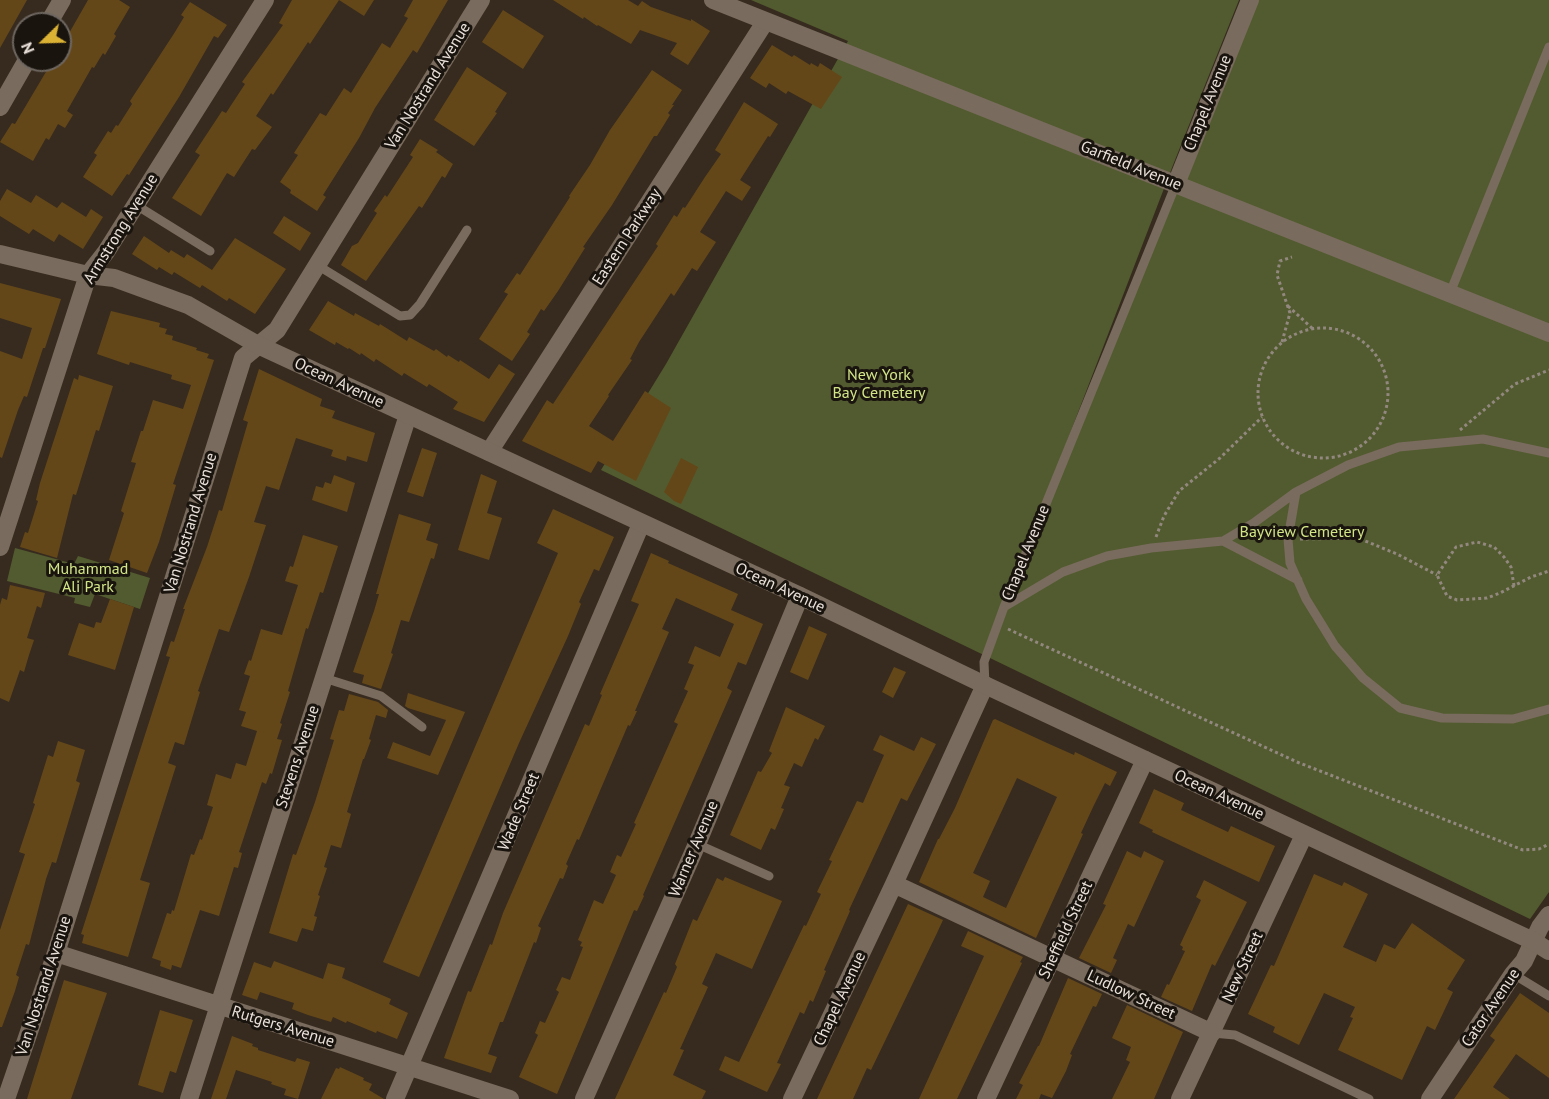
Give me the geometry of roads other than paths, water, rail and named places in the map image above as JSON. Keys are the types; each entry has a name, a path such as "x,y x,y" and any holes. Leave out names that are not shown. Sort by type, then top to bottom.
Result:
{"street":[{"name":"Armstrong Avenue","path":"0,547 88,275 106,252 265,0"},
{"name":"Van Nostrand Avenue","path":"6,1099 56,953 243,358 277,330 481,0"},
{"name":"Garfield Avenue","path":"713,0 1450,293 1547,329"},
{"name":"Chapel Avenue","path":"1176,184 1250,0"},
{"name":"Eastern Parkway","path":"489,452 765,22"},
{"path":"0,107 20,72"},
{"name":"Ocean Avenue","path":"0,254 88,275 114,278 188,305 258,345 1533,941 1549,951"},
{"name":"Stevens Avenue","path":"189,1099 408,415"},
{"name":"Wade Street","path":"395,1099 641,524"},
{"name":"Warner Avenue","path":"584,1099 697,844 800,597"},
{"name":"Chapel Avenue","path":"792,1099 985,686"},
{"name":"Sheffield Street","path":"986,1099 1145,760"},
{"name":"New Street","path":"1180,1099 1304,835"},
{"name":"Ludlow Street","path":"894,884 1212,1033"},
{"name":"Cator Avenue","path":"1430,1099 1524,961 1549,915"},
{"name":"Rutgers Avenue","path":"56,953 218,1007 510,1099"}],"lane":[{"path":"1450,293 1549,47"},
{"name":"Chapel Avenue","path":"985,686 984,662 1004,608 1176,184"},
{"path":"136,205 210,251"},
{"path":"317,265 400,316 410,315 420,304 467,230"},
{"path":"1004,608 1064,572 1107,556 1151,548 1223,541 1255,522 1296,492 1348,465 1398,447 1483,439 1549,453"},
{"path":"1296,492 1288,539 1290,563 1306,599 1335,646 1363,678 1401,708 1442,718 1513,719 1549,709"},
{"path":"1223,541 1298,580"},
{"path":"324,678 381,696 422,727"},
{"path":"697,844 770,876"},
{"path":"1513,974 1549,996"},
{"name":"Ludlow Street","path":"1212,1033 1235,1035 1369,1099"}],"park label":[{"name":"New York Bay Cemetery","path":"879,384"},
{"name":"Bayview Cemetery","path":"1302,532"},
{"name":"Muhammad Ali Park","path":"88,578"}]}
